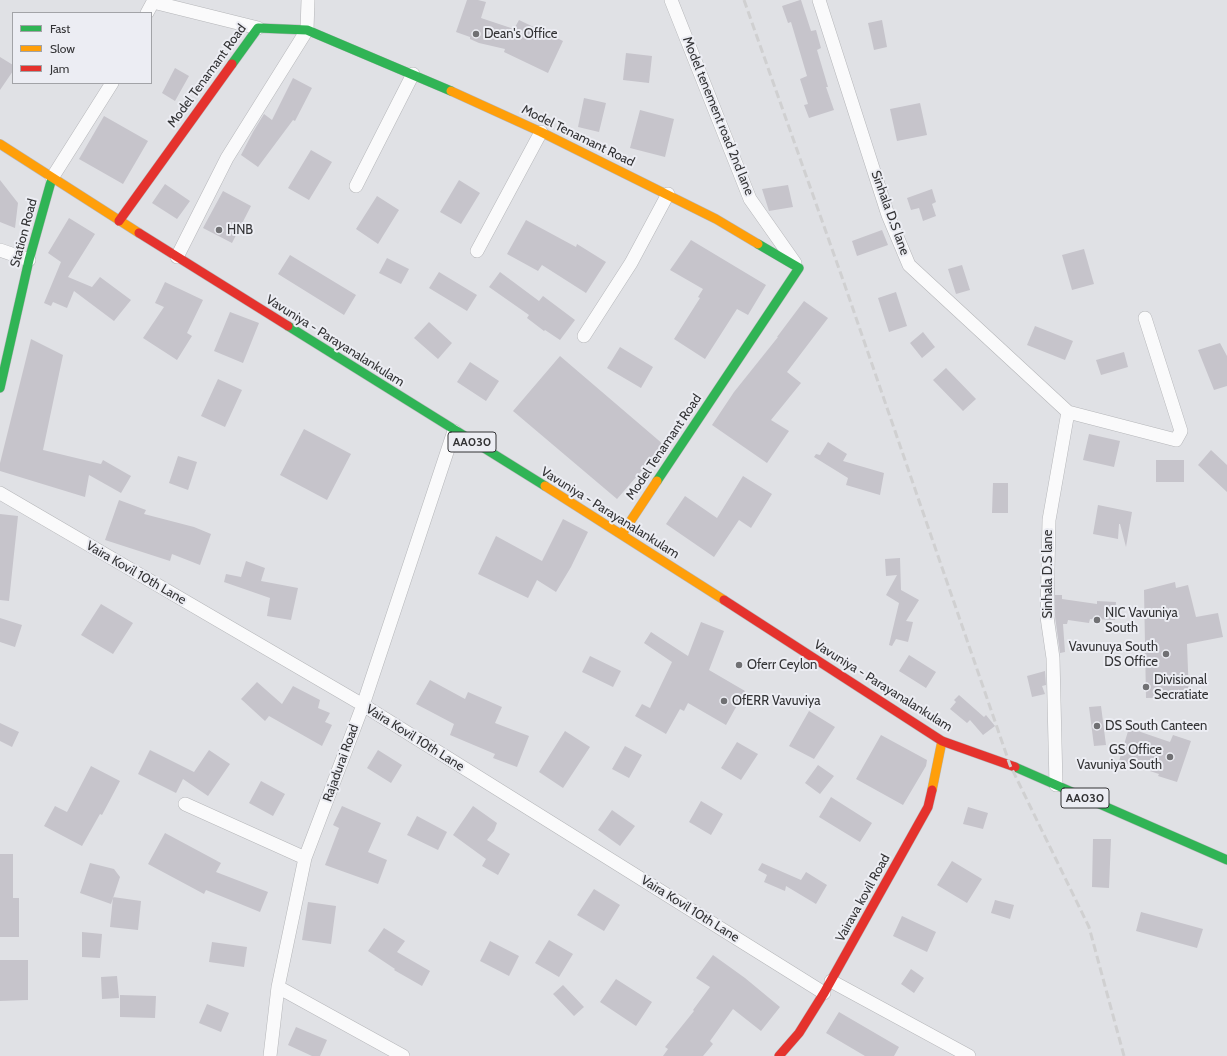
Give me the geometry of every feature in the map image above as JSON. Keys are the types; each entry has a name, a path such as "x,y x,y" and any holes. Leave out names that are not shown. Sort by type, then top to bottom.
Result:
{"main road":[{"name":"Model Tenamant Road","path":"119,221 258,28 307,30 413,74 541,132 716,219 799,268 622,534"},
{"name":"Vavuniya - Parayanalankulam","path":"0,144 119,221 454,431 622,534 942,741 1010,765 1227,860"},
{"name":"Station Road","path":"0,388 4,347 52,178"},
{"name":"Vairava kovil Road","path":"779,1056 799,1033 824,993 928,807 942,741"}],"street":[{"path":"177,257 227,158 307,30 308,0"},
{"name":"Model tenement road 2nd lane","path":"671,0 750,199 799,268"},
{"name":"Sinhala D.S lane","path":"819,0 888,215 909,265 1068,412 1176,440 1181,431 1145,318"},
{"path":"150,5 258,28"},
{"path":"356,186 413,74"},
{"path":"52,178 111,84"},
{"path":"477,251 541,132"},
{"path":"584,336 631,263 668,194"},
{"path":"0,250 29,260"},
{"name":"Sinhala D.S lane","path":"1056,785 1054,658 1047,617 1049,520 1068,412"},
{"name":"Rajadurai Road","path":"270,1056 278,987 305,858 363,705 454,431"},
{"name":"Vaira Kovil 10th Lane","path":"0,493 363,705 824,993"},
{"path":"184,804 305,858"},
{"path":"831,981 969,1056"},
{"path":"278,987 403,1056"}],"building":[{"path":"467,0 486,2 481,18 514,29 519,20 563,41 548,73 504,52 505,49 479,43 470,39 470,37 456,32"},
{"path":"800,0 811,31 816,30 821,48 817,50 828,87 826,87 834,110 809,118 804,105 808,104 800,79 807,76 791,22 788,23 782,6"},
{"path":"882,20 887,47 874,50 868,23"},
{"path":"626,53 652,56 649,83 623,80"},
{"path":"0,57 12,64 12,72 0,90"},
{"path":"175,68 189,76 175,101 162,93"},
{"path":"293,78 312,88 295,121 293,120 258,167 241,155 264,114 272,120"},
{"path":"584,98 606,103 599,132 578,127"},
{"path":"920,103 927,135 897,141 890,109"},
{"path":"640,110 674,119 665,157 630,148"},
{"path":"104,116 148,141 123,184 79,159"},
{"path":"311,150 332,162 309,200 288,188"},
{"path":"0,180 18,203 15,228 0,222"},
{"path":"459,180 480,193 461,224 440,212"},
{"path":"165,184 190,201 177,219 152,203"},
{"path":"788,185 793,207 769,211 762,189"},
{"path":"932,189 936,202 932,204 936,216 923,221 919,208 911,210 907,198"},
{"path":"223,191 251,206 232,243 203,228"},
{"path":"377,196 399,210 378,244 356,229"},
{"path":"69,218 95,234 68,277 92,287 100,277 131,300 114,321 74,291 67,308 53,302 51,306 44,303 61,262 48,253"},
{"path":"526,220 576,247 577,244 606,262 586,293 542,265 538,271 507,254"},
{"path":"882,230 888,245 857,256 852,241"},
{"path":"691,240 766,285 748,315 737,309 705,359 674,339 700,298 698,297 703,289 670,270"},
{"path":"1084,249 1094,284 1072,290 1062,255"},
{"path":"290,255 356,295 344,315 278,274"},
{"path":"387,258 409,269 401,284 379,273"},
{"path":"962,265 970,290 956,294 948,269"},
{"path":"439,272 477,295 467,311 429,288"},
{"path":"500,272 539,301 543,296 575,320 560,340 545,330 544,331 527,318 529,315 489,287"},
{"path":"165,282 203,300 187,333 192,336 177,360 143,338 164,307 155,303"},
{"path":"896,292 907,326 889,332 878,298"},
{"path":"804,301 828,318 787,372 801,383 771,420 789,431 767,463 712,425 734,392 778,337"},
{"path":"230,312 259,323 243,363 214,351"},
{"path":"429,322 452,343 438,359 414,338"},
{"path":"1035,326 1073,341 1065,360 1027,345"},
{"path":"923,332 935,347 922,358 910,343"},
{"path":"31,339 63,355 43,450 101,464 103,460 131,476 121,493 89,475 85,497 0,471 0,463"},
{"path":"1220,343 1227,356 1227,386 1214,390 1198,350"},
{"path":"620,347 653,367 641,388 607,368"},
{"path":"1124,352 1128,367 1101,375 1096,360"},
{"path":"560,356 664,445 617,499 513,411"},
{"path":"470,362 499,381 486,401 457,382"},
{"path":"946,368 976,399 963,411 933,380"},
{"path":"218,379 242,390 225,427 201,416"},
{"path":"304,429 351,454 327,500 280,475"},
{"path":"1089,434 1120,441 1114,467 1083,460"},
{"path":"828,442 847,454 843,461 884,473 880,495 846,485 848,478 814,457 816,454 820,455"},
{"path":"1211,450 1227,465 1227,492 1198,465"},
{"path":"178,456 197,462 188,490 169,483"},
{"path":"1156,460 1184,460 1184,482 1156,482"},
{"path":"743,476 772,494 751,528 739,520 714,557 666,524 685,496 717,518"},
{"path":"993,483 1008,483 1008,513 992,513"},
{"path":"119,500 146,510 144,514 194,527 211,534 200,565 172,554 170,561 105,540"},
{"path":"1098,505 1132,512 1126,547 1120,524 1118,539 1093,534"},
{"path":"0,514 18,516 9,601 0,600"},
{"path":"563,519 588,532 571,567 556,592 537,580 528,598 478,574 496,536 542,561"},
{"path":"900,558 901,590 919,600 906,621 913,622 908,642 896,639 892,646 889,645 899,603 886,595 897,575 886,576 885,559"},
{"path":"246,561 265,568 261,581 298,588 291,620 267,616 270,598 224,582 226,574 241,577"},
{"name":"Vavunuya South DS Office","path":"1175,582 1176,588 1188,585 1196,617 1218,613 1223,637 1187,644 1189,697 1146,698 1144,590"},
{"path":"1055,595 1062,595 1062,599 1097,604 1097,601 1116,602 1115,620 1090,619 1089,623 1068,620 1067,624 1063,624 1065,652 1060,653 1055,616"},
{"path":"101,604 133,623 113,654 81,635"},
{"path":"0,618 22,625 15,647 0,642"},
{"path":"701,622 724,631 709,670 745,691 726,725 688,703 684,711 680,709 666,734 635,716 642,704 650,708 672,662 644,643 651,632 688,656"},
{"path":"909,655 936,672 926,688 899,671"},
{"path":"590,656 621,671 613,687 582,672"},
{"path":"1045,671 1046,685 1042,686 1045,694 1032,697 1027,676"},
{"path":"430,680 465,699 468,692 502,707 495,723 529,736 517,767 493,758 495,754 450,735 454,724 416,704"},
{"path":"257,682 282,704 293,686 320,700 318,708 330,713 325,722 332,725 322,746 269,716 265,721 241,699"},
{"path":"959,695 984,717 986,715 995,726 983,735 970,720 967,723 950,709 956,702 954,700"},
{"name":"DS South Canteen","path":"1101,706 1106,745 1094,746 1089,707"},
{"path":"809,711 835,727 814,759 789,746"},
{"path":"0,723 19,732 12,747 0,741"},
{"name":"GS Office Vavuniya South","path":"1129,728 1170,742 1173,735 1191,741 1177,782 1158,776 1159,774 1119,761"},
{"path":"565,731 590,747 563,788 539,772"},
{"path":"881,735 927,760 926,766 903,805 856,779"},
{"path":"737,742 758,754 741,780 721,768"},
{"path":"625,746 642,755 629,778 612,769"},
{"path":"150,750 194,772 209,750 230,764 208,796 183,779 176,793 138,774"},
{"path":"378,750 402,765 391,783 367,768"},
{"path":"818,765 834,776 820,794 805,783"},
{"path":"91,766 120,781 102,815 100,814 82,846 44,826 55,806 67,812"},
{"path":"261,781 285,794 273,816 249,803"},
{"path":"831,797 872,823 860,842 819,817"},
{"path":"701,801 723,814 711,835 689,822"},
{"path":"342,806 381,823 368,852 387,860 378,884 325,865 339,828 333,825"},
{"path":"473,806 497,823 494,831 487,840 510,854 498,875 482,866 486,859 453,835"},
{"path":"968,807 988,813 983,829 963,824"},
{"path":"612,810 635,826 620,846 598,830"},
{"path":"417,816 447,832 438,850 407,835"},
{"path":"165,833 221,863 216,872 268,892 260,912 206,890 204,894 148,864"},
{"path":"1093,839 1111,839 1109,888 1092,887"},
{"path":"0,854 13,854 13,898 19,898 19,937 0,937"},
{"path":"952,861 982,879 967,903 937,885"},
{"path":"90,863 114,869 120,877 111,904 80,893"},
{"path":"762,863 801,880 806,872 827,885 816,904 786,886 785,891 764,882 767,875 758,870"},
{"path":"594,889 620,905 604,931 577,915"},
{"path":"113,897 141,901 138,930 110,927"},
{"path":"995,900 1014,905 1010,919 991,913"},
{"path":"308,902 336,906 331,944 302,940"},
{"path":"1141,912 1203,929 1197,948 1136,931"},
{"path":"902,916 936,932 927,952 893,936"},
{"path":"384,928 405,941 397,952 430,971 422,986 394,970 395,969 368,951"},
{"path":"82,932 102,934 100,958 82,957"},
{"path":"549,940 573,954 559,977 535,963"},
{"path":"490,941 519,956 509,976 480,961"},
{"path":"212,942 247,947 244,967 209,962"},
{"path":"713,955 745,978 780,1007 761,1031 733,1009 710,1041 713,1044 703,1056 663,1056 668,1049 665,1047 694,1011 693,1010 710,987 696,978"},
{"path":"0,960 28,960 28,1000 0,1001"},
{"path":"911,969 924,978 914,993 901,984"},
{"path":"117,976 119,998 102,999 101,977"},
{"path":"616,979 652,1002 636,1026 600,1002"},
{"path":"563,985 584,1007 574,1016 553,994"},
{"path":"120,995 156,996 155,1018 120,1017"},
{"path":"207,1004 229,1013 221,1032 199,1023"},
{"path":"839,1012 899,1047 894,1056 865,1056 826,1033"},
{"path":"296,1027 327,1040 320,1056 312,1056 288,1045"}],"railway":[{"path":"744,0 843,280 1010,765 1089,927 1124,1056"}],"traffic: fast":[{"path":"232,64 258,28 307,30 451,91"},
{"path":"0,388 29,260 52,178"},
{"path":"657,481 799,268 758,244"},
{"path":"288,326 545,486"},
{"path":"1015,767 1227,860"}],"traffic: slow":[{"path":"451,91 541,132 716,219 758,244"},
{"path":"0,144 139,233"},
{"path":"622,534 657,481"},
{"path":"545,486 724,600"},
{"path":"932,790 942,741"}],"traffic: jam":[{"path":"119,221 232,64"},
{"path":"139,233 288,326"},
{"path":"724,600 942,741 1015,767"},
{"path":"779,1056 799,1033 824,993 928,807 932,790"}],"place":[{"name":"Dean's Office","path":"476,34"},
{"name":"HNB","path":"219,230"},
{"name":"NIC Vavuniya South","path":"1097,620"},
{"name":"Vavunuya South DS Office","path":"1166,654"},
{"name":"Oferr Ceylon","path":"739,665"},
{"name":"Divisional Secratiate","path":"1146,687"},
{"name":"OfERR Vavuviya","path":"724,701"},
{"name":"DS South Canteen","path":"1097,726"},
{"name":"GS Office Vavuniya South","path":"1170,757"}]}
